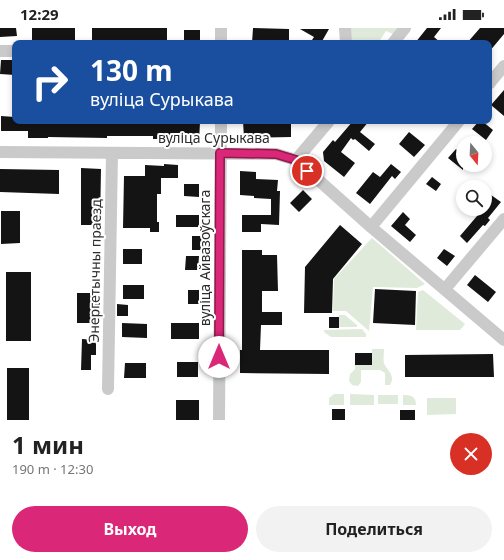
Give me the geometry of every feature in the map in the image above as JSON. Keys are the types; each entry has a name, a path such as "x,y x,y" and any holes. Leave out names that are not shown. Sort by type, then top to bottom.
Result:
{"street":[{"path":"221,28 221,40"},
{"path":"345,28 346,40"},
{"path":"395,40 405,28"},
{"path":"0,51 12,51"},
{"path":"492,80 504,66"},
{"name":"вуліца Айвазоўскага","path":"219,420 221,124"},
{"path":"296,160 326,124"},
{"path":"371,227 457,124"},
{"name":"вуліца Сурыкава","path":"0,152 276,154 296,160 371,227 504,340"},
{"name":"Энергетычны праезд","path":"108,389 112,152"},
{"path":"445,289 504,219"}],"green space":[{"path":"349,28 401,28 395,35 386,31 380,40 351,40"},
{"path":"372,238 425,284 417,288 373,287 369,331 346,311 333,311 334,279"},
{"path":"423,290 465,324 460,330 416,330 418,292"},
{"path":"339,315 345,315 357,325 357,327 339,327"},
{"path":"362,329 366,334 366,337 331,337 324,332 324,330"},
{"path":"372,349 384,349 384,363 392,376 392,382 390,385 385,385 385,373 380,370 361,370 361,382 358,386 352,385 349,381 350,374 355,369 355,365 372,365"},
{"path":"334,394 344,394 344,405 329,405 329,398"},
{"path":"350,394 374,395 374,405 350,405"},
{"path":"378,395 398,395 398,404 378,404"},
{"path":"403,395 408,395 414,398 416,405 403,405"},
{"path":"427,398 456,398 456,414 427,415"}],"building":[{"path":"0,28 16,28 17,36 0,37"},
{"path":"32,28 75,28 75,40 32,40"},
{"path":"92,28 167,28 167,40 92,40"},
{"path":"253,28 289,29 289,40 252,40"},
{"path":"427,28 441,28 434,37 438,40 417,40"},
{"path":"480,28 504,28 504,34 492,48 492,40 470,40"},
{"path":"300,29 329,29 323,40 312,40 314,37"},
{"path":"184,30 200,30 200,40 184,40"},
{"path":"1,60 12,60 12,75 0,74"},
{"path":"504,90 504,116 492,106 492,104"},
{"path":"1,116 12,117 12,124 200,124 199,142 181,142 181,139 153,139 153,136 107,136 107,138 28,138 28,131 1,131"},
{"path":"243,124 291,124 291,137 244,138"},
{"path":"350,124 367,124 360,132 375,144 369,151 355,139 353,140 351,138 341,152 355,163 344,177 324,161 323,152 333,140 335,142"},
{"path":"476,124 486,124 493,130 489,136 481,136 472,129"},
{"path":"409,132 425,145 414,157 399,144"},
{"path":"456,149 456,164 448,158"},
{"path":"164,164 178,165 178,178 161,178 161,194 157,194 157,222 159,222 159,232 150,232 150,228 123,228 124,176 145,176 145,165 164,166"},
{"path":"391,164 401,172 395,179 392,176 370,204 356,193 373,172 380,177"},
{"path":"81,168 101,169 100,225 81,225"},
{"path":"0,169 59,170 59,194 0,192"},
{"path":"240,171 256,172 256,179 278,180 277,191 280,191 279,225 261,224 261,232 242,232 242,215 271,215 271,199 240,195"},
{"path":"432,177 441,184 436,191 426,184"},
{"path":"184,184 199,184 199,197 184,196"},
{"path":"303,190 312,199 299,212 290,203"},
{"path":"492,196 501,202 492,213"},
{"path":"1,211 20,211 20,243 1,244"},
{"path":"403,212 410,219 405,225 416,235 410,242 391,226"},
{"path":"176,215 199,215 199,227 176,227"},
{"path":"477,216 490,216 488,218 490,220 485,226 483,225 467,243 460,236"},
{"path":"340,225 362,244 333,279 332,313 304,313 305,267"},
{"path":"192,236 204,236 204,250 192,250"},
{"path":"123,249 142,249 142,264 123,264"},
{"path":"444,249 455,256 447,266 437,258"},
{"path":"242,250 262,250 262,255 277,255 278,291 262,291 262,312 282,312 282,325 261,325 260,350 329,350 329,374 240,373 240,350 242,350"},
{"path":"186,256 199,256 198,270 185,270"},
{"path":"6,272 31,272 31,341 6,341"},
{"path":"475,275 496,292 488,302 467,285"},
{"path":"123,285 144,285 144,299 123,299"},
{"path":"375,289 416,291 415,325 373,323"},
{"path":"188,290 199,290 199,304 188,304"},
{"path":"77,293 100,293 100,323 77,323"},
{"path":"117,304 128,305 128,316 117,316"},
{"path":"329,317 339,317 339,328 329,328"},
{"path":"122,323 147,324 147,338 122,337"},
{"path":"171,323 199,323 199,339 171,339"},
{"path":"82,339 96,340 96,355 91,355 91,370 81,370"},
{"path":"355,353 372,353 372,365 355,365"},
{"path":"493,354 494,377 405,377 405,355"},
{"path":"177,362 198,362 198,377 177,377"},
{"path":"125,363 146,363 146,378 124,378"},
{"path":"7,368 29,368 29,420 7,420"},
{"path":"176,400 199,400 199,420 176,420"},
{"path":"332,409 345,409 345,420 332,420"},
{"path":"400,410 415,410 415,420 400,420"}],"route":[{"path":"219,357 220,153 276,154 296,160 307,171"}]}
